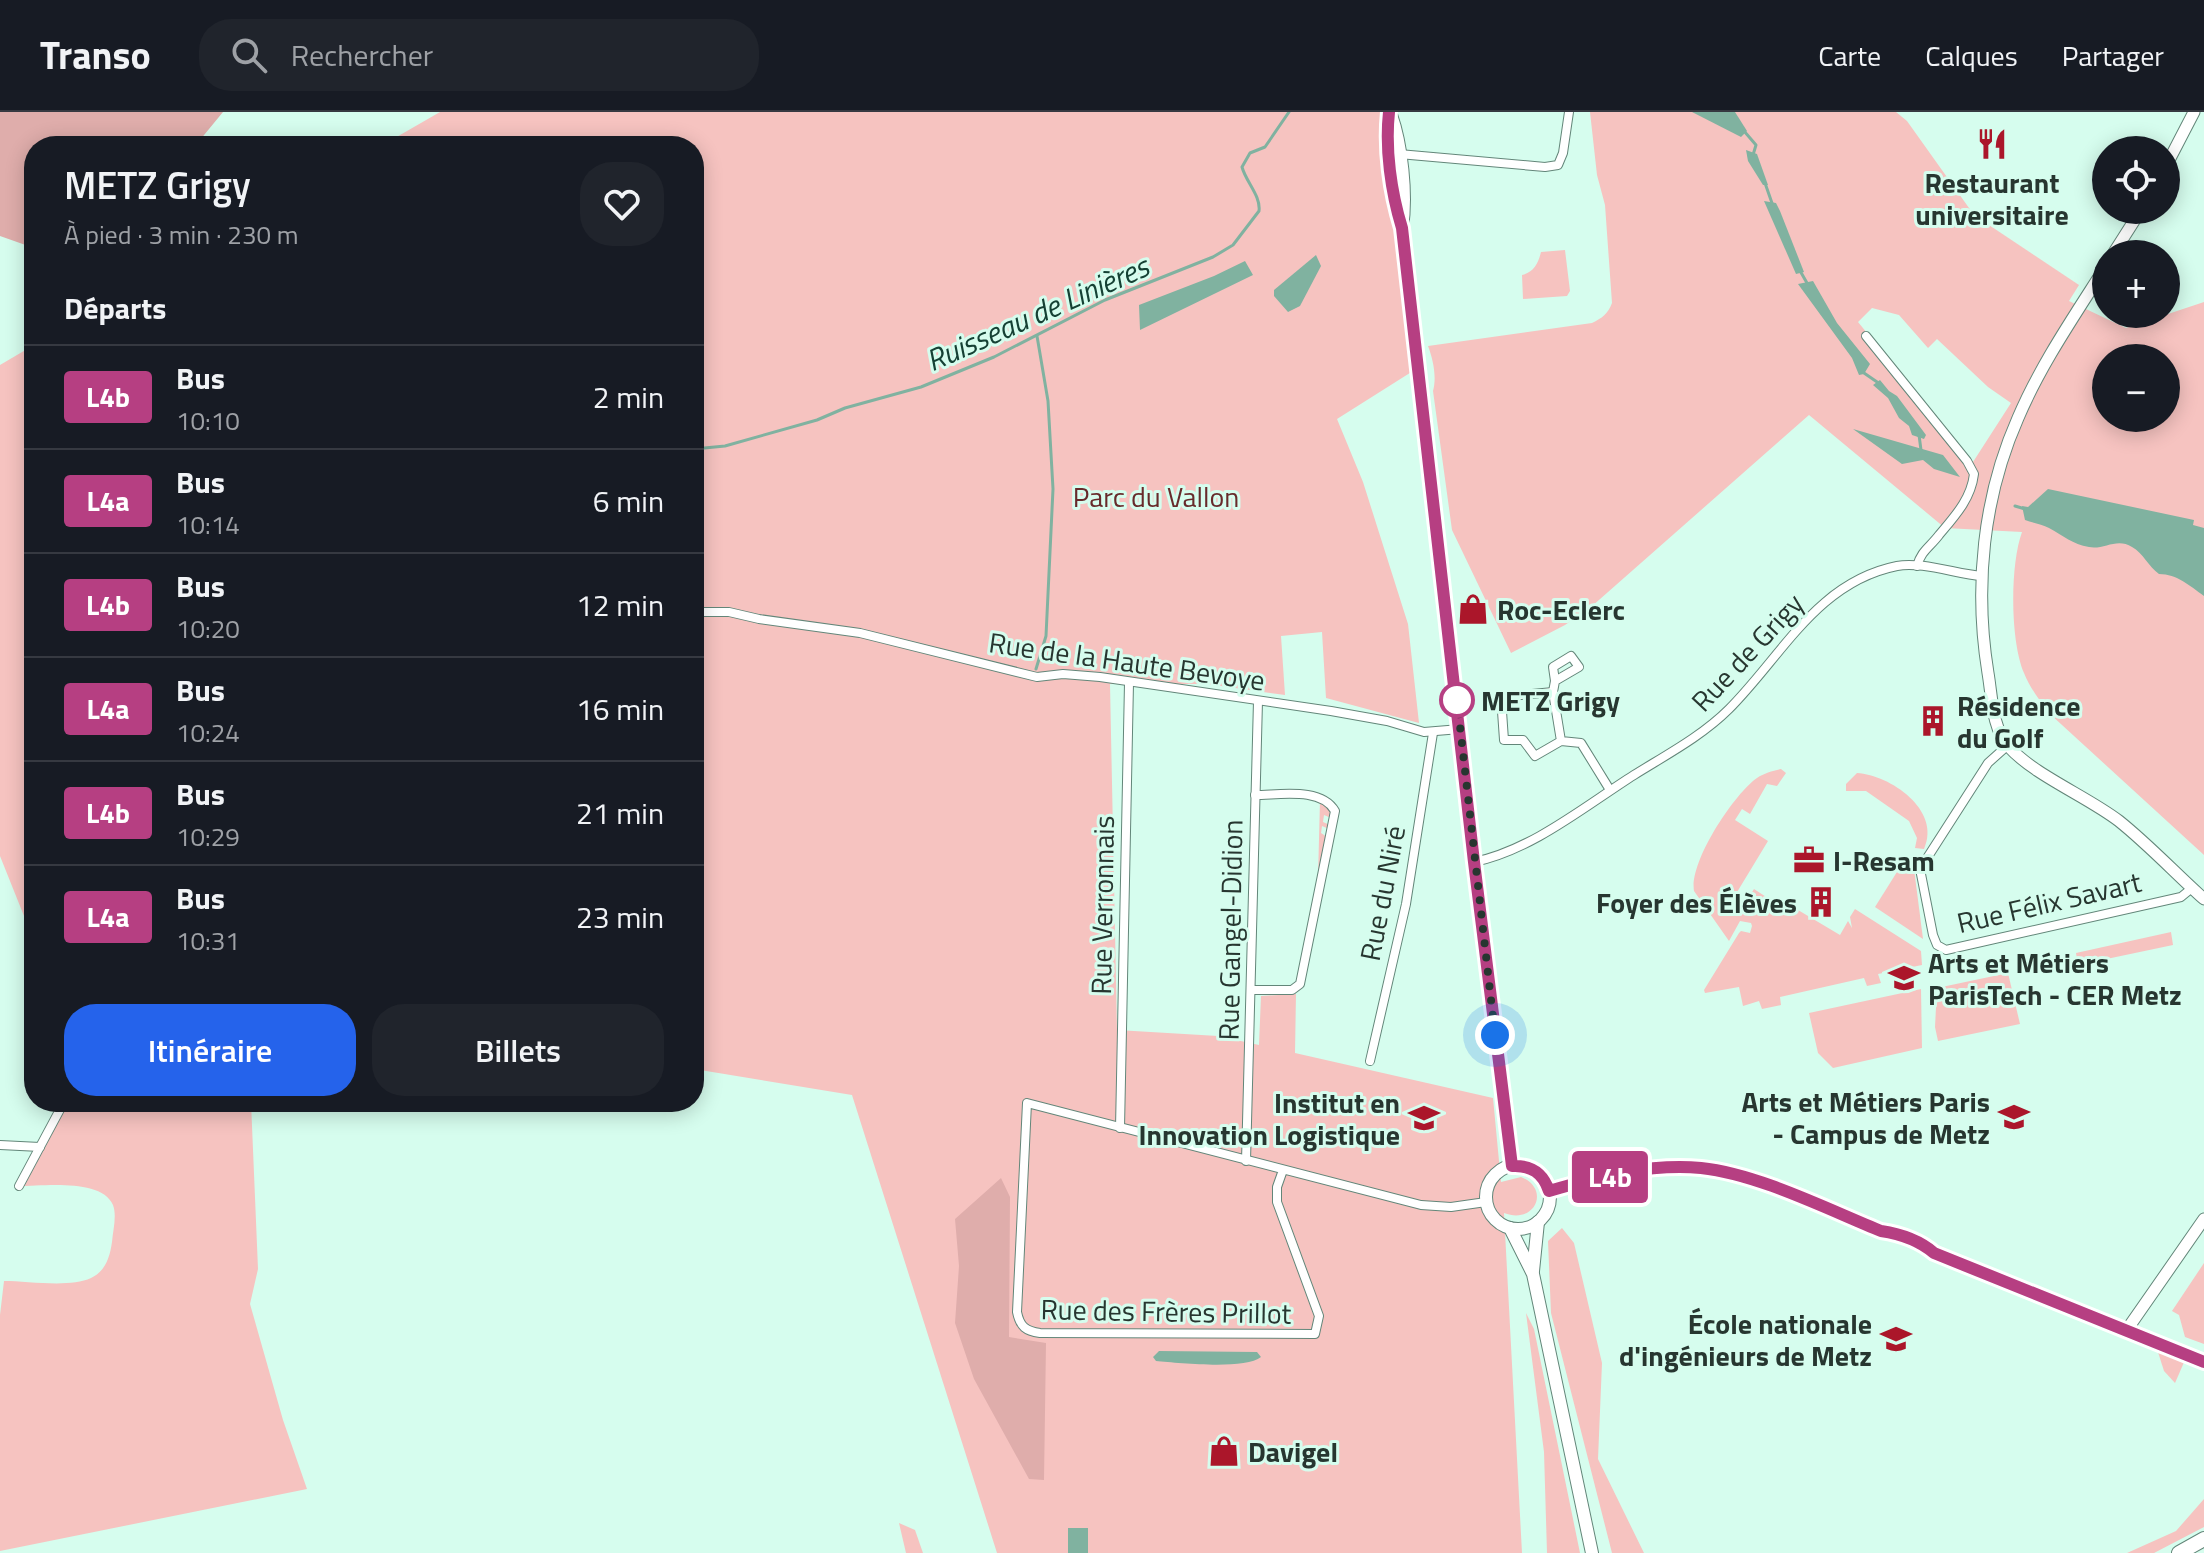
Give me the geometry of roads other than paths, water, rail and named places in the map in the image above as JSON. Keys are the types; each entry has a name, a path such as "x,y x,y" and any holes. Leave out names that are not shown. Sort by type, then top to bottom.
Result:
{"highway":[{"path":"2179,1553 2204,1539"}],"main road":[{"path":"1389,112 1396,129 1399,154 1405,208 1402,228"},
{"path":"1389,112 1390,161 1396,209 1402,228 1512,1166"},
{"path":"1510,1228 1525,1228 1538,1222 1548,1208 1547,1183 1536,1171 1520,1165 1494,1176 1487,1188 1486,1202 1494,1218 1510,1228 1533,1274 1592,1553"},
{"path":"1549,1191 1654,1168 1705,1168 1752,1180 1881,1231 1893,1241 1934,1253 2204,1363"},
{"path":"1533,1274 1538,1222"},
{"path":"1570,1447 1580,1471 1600,1553"}],"street":[{"path":"1399,154 1545,167 1558,165 1563,153 1569,112"},
{"path":"2180,139 2194,112"},
{"path":"2092,290 2031,392 2012,432 1994,486 1981,576 1985,653 1997,725 2007,746 2119,822 2204,899"},
{"path":"1866,336 1967,461 1974,474 1971,491 1962,507 1924,549 1917,566"},
{"name":"Rue de Grigy","path":"1474,862 1499,856 1555,826 1718,721 1812,611 1843,586 1896,566 1917,566 1981,576"},
{"name":"Rue de la Haute Bevoye","path":"704,612 729,612 860,633 1037,677 1063,674 1258,701 1360,716 1433,733 1460,729"},
{"path":"1555,681 1553,692 1561,741"},
{"name":"Rue Verronnais","path":"1120,1128 1129,683"},
{"path":"1553,692 1501,697 1504,740 1523,740 1535,756 1561,741 1581,743 1610,790"},
{"name":"Rue Gangel-Didion","path":"1246,1161 1258,701"},
{"name":"Rue du Niré","path":"1370,1061 1406,904 1433,733"},
{"name":"Rue Félix Savart","path":"2007,746 1988,763 1920,869 1937,945 1946,950 2121,912 2181,897 2192,888"},
{"path":"1251,990 1292,990 1300,984 1335,811 1331,804 1316,796 1255,795"},
{"name":"Rue des Frères Prillot","path":"1120,1128 1027,1103 1017,1312 1019,1324 1028,1331 1315,1334 1319,1316 1277,1202 1277,1187 1283,1170"},
{"path":"19,1186 59,1112"},
{"path":"1120,1128 1421,1205 1451,1207 1486,1202"},
{"path":"0,1145 40,1147"},
{"path":"2126,1331 2204,1219"}],"waterway":[{"name":"Ruisseau de Linières","path":"704,448 725,446 921,387 994,357 1105,300 1213,257 1233,245 1259,211 1258,200 1242,167 1250,153 1265,147 1289,112"},
{"path":"1744,131 1756,145 1753,155"},
{"path":"1765,183 1773,206"},
{"path":"1799,269 1807,283"},
{"path":"1036,669 1046,636 1053,489 1048,401 1037,336"},
{"path":"1864,373 1880,384"},
{"path":"1919,435 1921,450"},
{"path":"2015,506 2025,509"}],"place":[{"name":"Restaurant universitaire","path":"1992,144"},
{"name":"Roc-Eclerc","path":"1473,609"},
{"name":"METZ Grigy","path":"1457,700"},
{"name":"Résidence du Golf","path":"1933,721"},
{"name":"I-Resam","path":"1809,860"},
{"name":"Foyer des Élèves","path":"1821,902"},
{"name":"Arts et Métiers ParisTech - CER Metz","path":"1904,978"},
{"name":"Arts et Métiers Paris - Campus de Metz","path":"2014,1117"},
{"name":"Institut en Innovation Logistique","path":"1424,1118"},
{"name":"École nationale d'ingénieurs de Metz","path":"1896,1339"},
{"name":"Davigel","path":"1224,1451"}],"park label":[{"name":"Parc du Vallon","path":"1156,496"}]}
